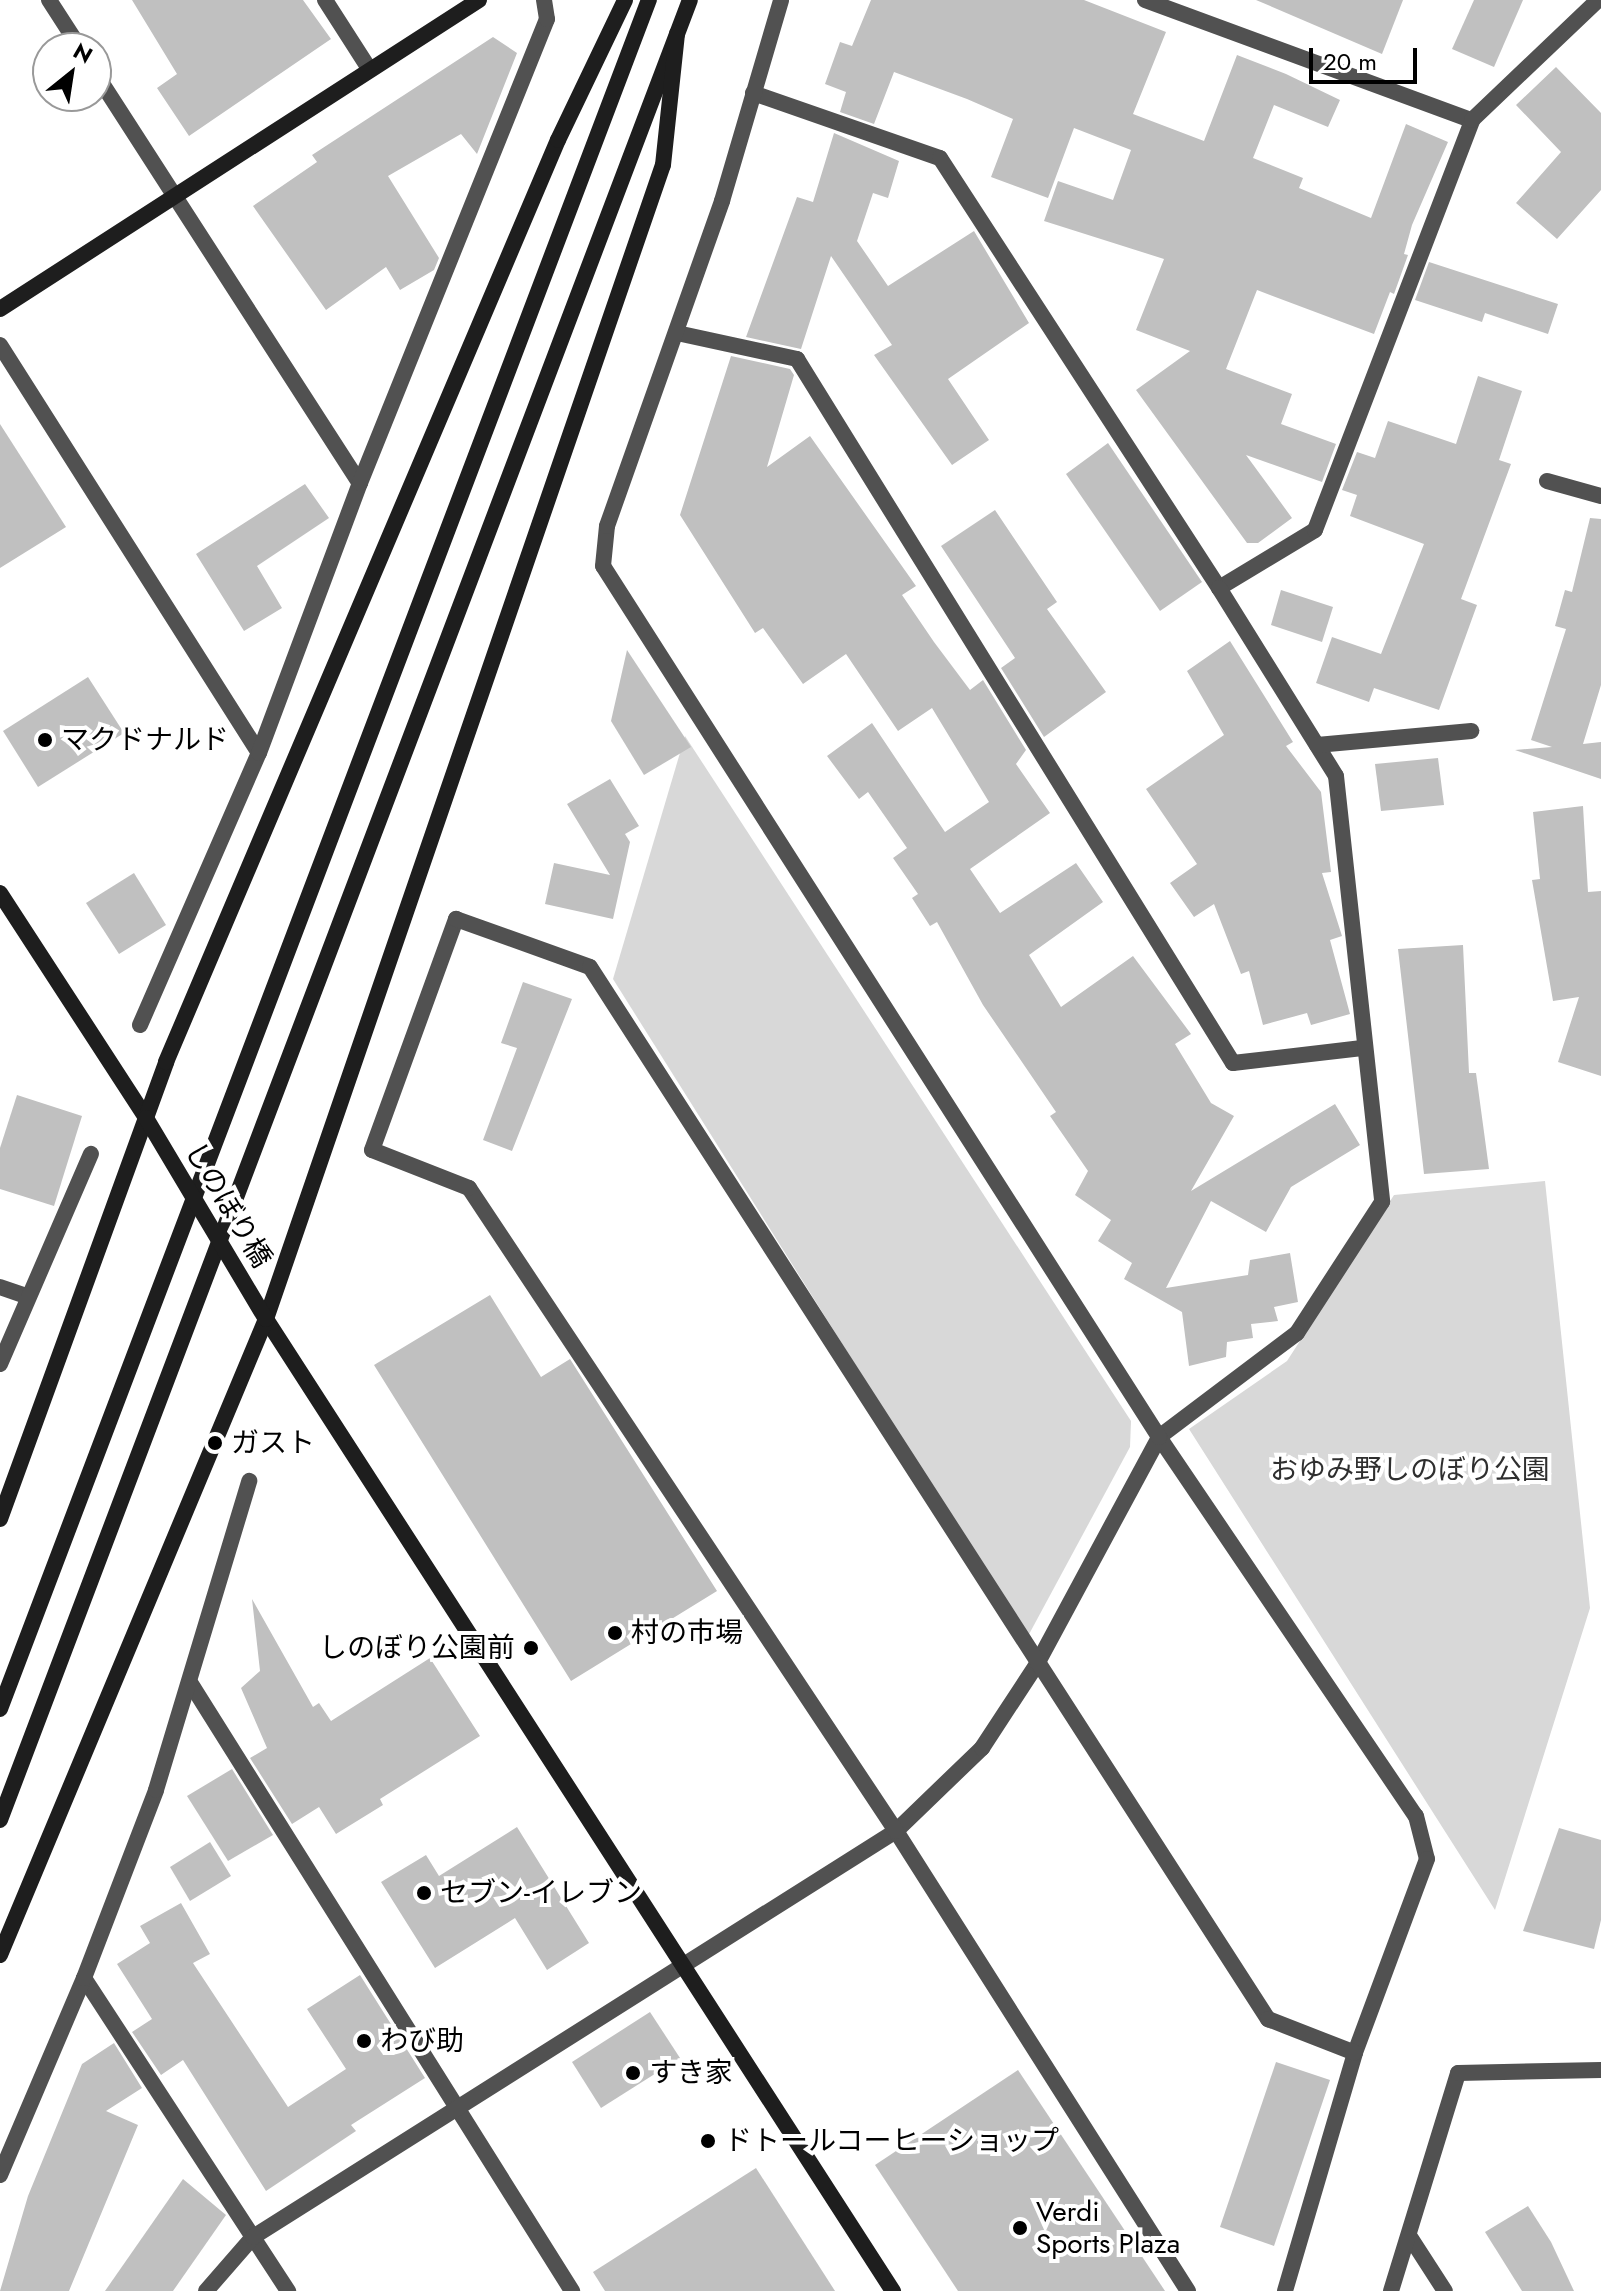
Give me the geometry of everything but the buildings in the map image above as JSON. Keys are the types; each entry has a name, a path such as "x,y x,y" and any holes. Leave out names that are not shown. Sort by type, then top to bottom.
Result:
{"street":[{"path":"49,0 70,32"},
{"path":"325,0 370,70"},
{"path":"0,309 479,0"},
{"path":"140,1025 259,753 360,483 547,19 544,0"},
{"path":"0,1519 146,1118 558,140 625,0"},
{"path":"0,1709 649,0"},
{"path":"0,1820 690,0"},
{"path":"781,0 677,333 607,526 603,566 1159,1437 1416,1816 1427,1859 1355,2053 1285,2291"},
{"path":"1145,0 1472,120"},
{"path":"1219,588 1315,530 1472,120 1598,0"},
{"path":"0,1955 266,1319 663,165 677,34"},
{"path":"206,2291 253,2237 684,1969 896,1831 982,1748 1037,1664 1159,1437 1297,1333 1382,1202 1362,1048 1336,776 1219,588 940,158 753,93"},
{"path":"112,99 360,483"},
{"path":"677,333 797,359 1233,1063 1362,1048"},
{"path":"0,345 259,753"},
{"path":"1547,481 1601,496"},
{"path":"1317,745 1471,731"},
{"name":"しのぼり橋","path":"0,893 146,1118 266,1319 893,2291"},
{"path":"1188,2291 896,1831 469,1188 372,1150 456,919 590,967 1268,2019 1355,2053"},
{"path":"0,1364 26,1296 91,1154"},
{"path":"0,1287 26,1296"},
{"path":"0,2175 84,1978 191,1684 249,1481"},
{"path":"191,1684 454,2110 572,2291"},
{"path":"84,1978 288,2291"},
{"path":"1391,2291 1458,2073 1601,2070"},
{"path":"1410,2237 1445,2291"}],"green space":[{"path":"685,736 1131,1421 1130,1447 1027,1638 613,979"},
{"name":"おゆみ野しのぼり公園","path":"1545,1181 1590,1608 1495,1910 1189,1429 1287,1361 1394,1195"}],"place":[{"name":"マクドナルド","path":"45,740"},
{"name":"ガスト","path":"215,1443"},
{"name":"村の市場","path":"615,1633"},
{"name":"しのぼり公園前","path":"531,1648"},
{"name":"セブン-イレブン","path":"424,1893"},
{"name":"わび助","path":"364,2041"},
{"name":"すき家","path":"633,2073"},
{"name":"ドトールコーヒーショップ","path":"708,2141"},
{"name":"Verdi Sports Plaza","path":"1020,2228"}]}
